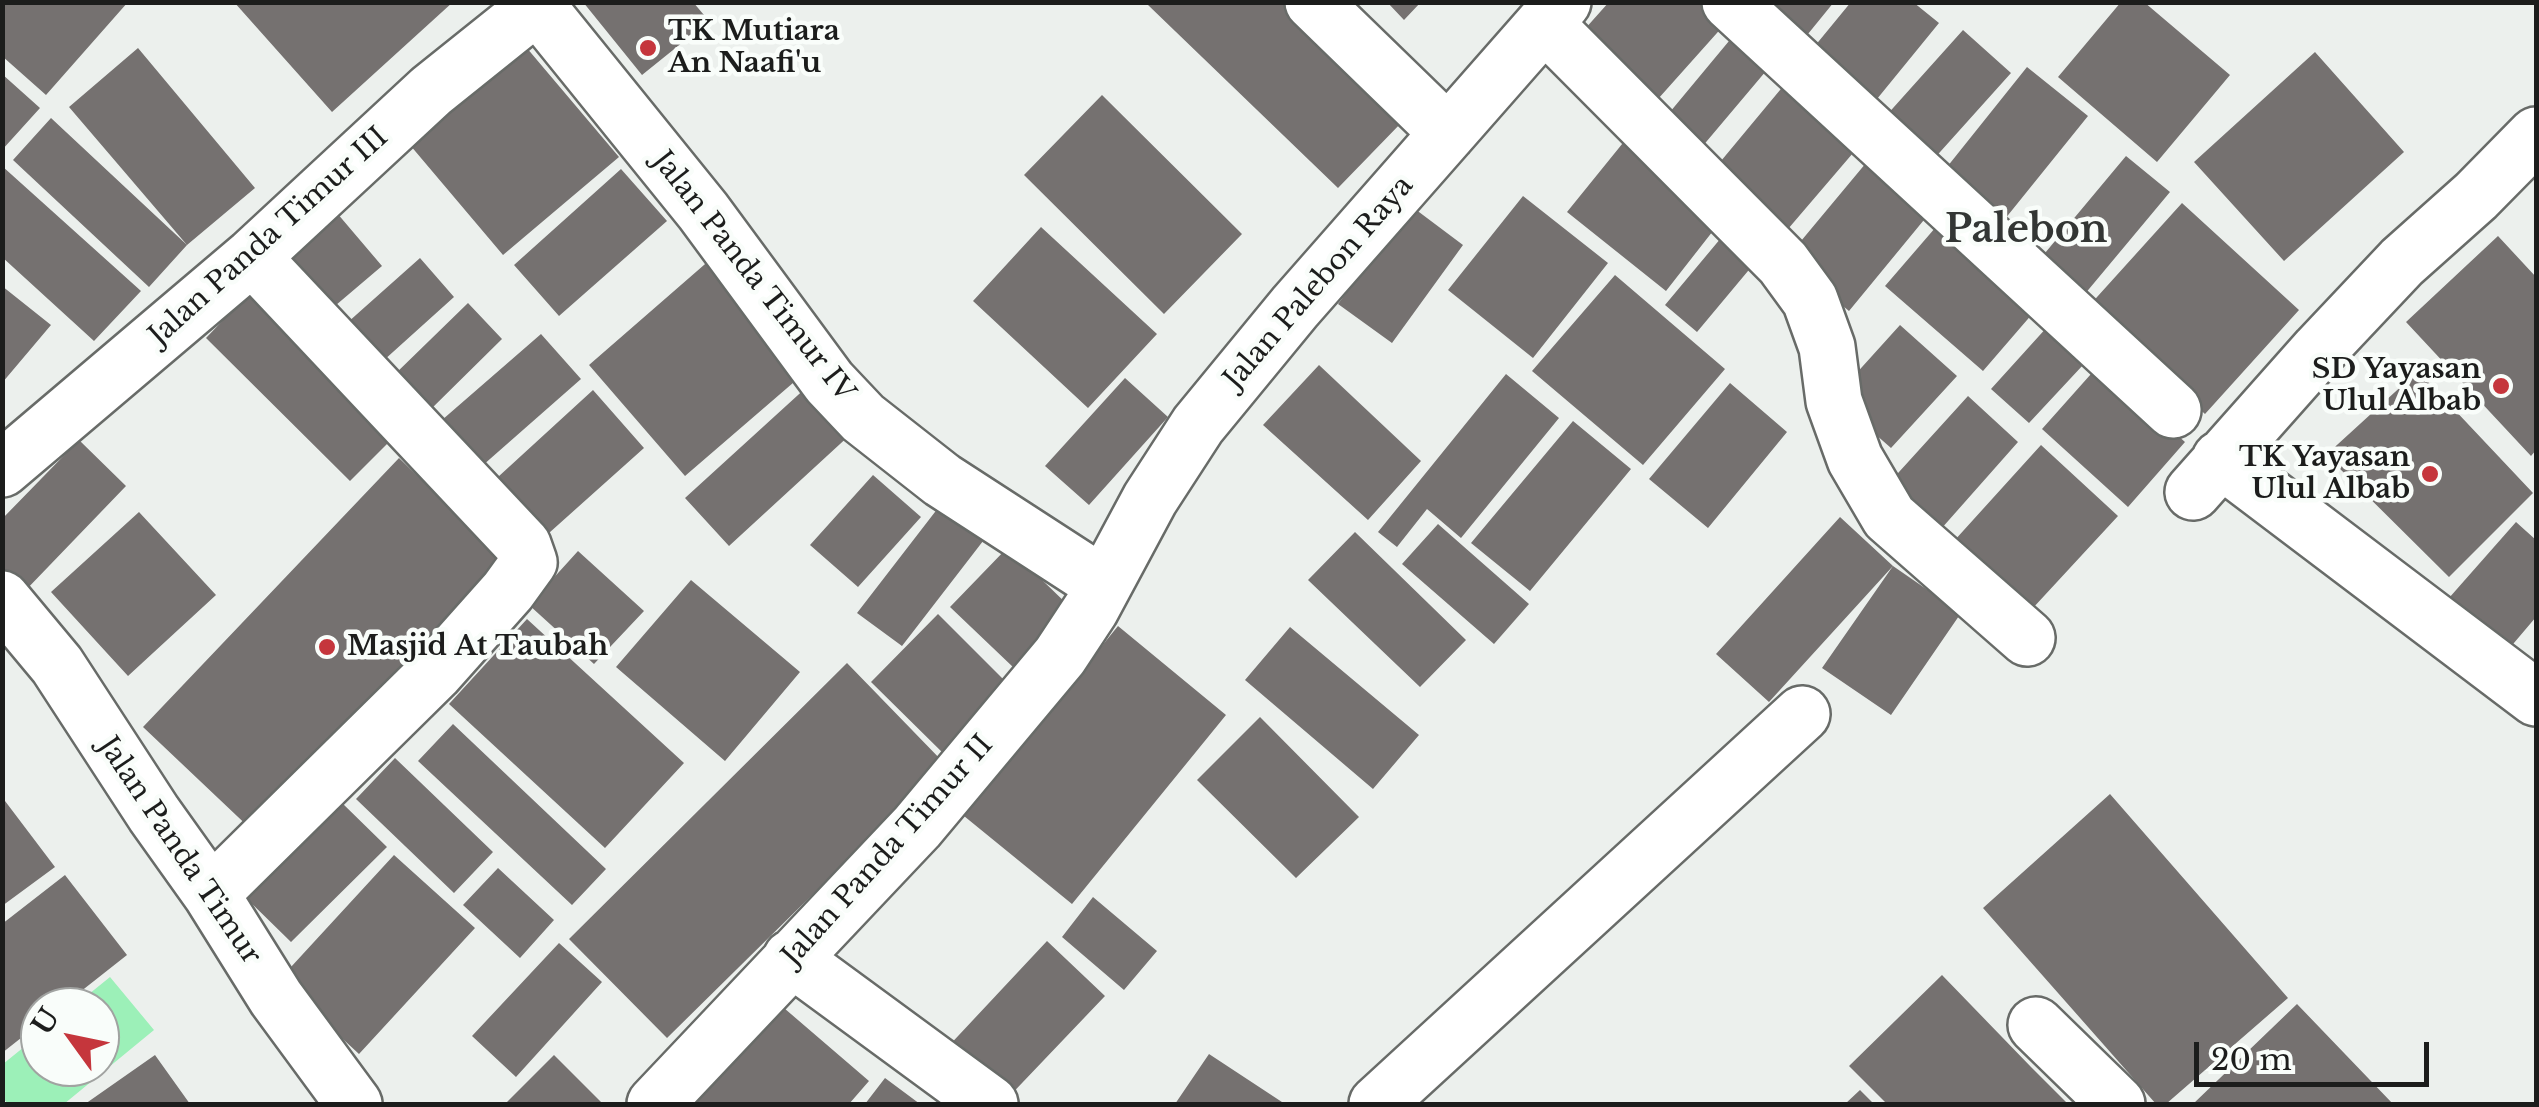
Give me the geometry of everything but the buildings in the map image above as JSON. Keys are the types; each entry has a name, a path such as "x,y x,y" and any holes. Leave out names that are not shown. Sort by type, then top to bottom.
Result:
{"street":[{"path":"1314,2 1448,133"},
{"path":"1730,2 2173,410"},
{"name":"Jalan Panda Timur III","path":"2,470 252,257 431,91 536,4"},
{"name":"Jalan Panda Timur IV","path":"536,4 703,210 830,382 863,418 942,480 1104,584"},
{"path":"1554,13 1783,263 1810,300 1827,347 1834,401 1855,459 1890,517 2026,638"},
{"name":"Jalan Palebon Raya","path":"1104,584 1150,499 1198,425 1295,306 1554,13"},
{"path":"2536,136 2402,262 2206,476 2536,698"},
{"path":"211,894 435,673 529,562 523,545 252,257"},
{"name":"Jalan Panda Timur II","path":"655,1104 917,827 1060,656 1104,584"},
{"name":"Jalan Panda Timur","path":"2,599 57,664 276,998 354,1104"},
{"path":"1377,1104 1802,714"},
{"path":"792,958 990,1104"},
{"path":"2036,1025 2117,1104"}],"green space":[{"path":"110,977 118,987 98,987"},
{"path":"120,989 154,1030 120,1058"},
{"path":"20,1050 20,1087 85,1087 64,1104 8,1104 3,1098 3,1064"}],"place":[{"name":"TK Mutiara An Naafi'u","path":"648,48"},
{"name":"SD Yayasan Ulul Albab","path":"2501,386"},
{"name":"TK Yayasan Ulul Albab","path":"2430,474"},
{"name":"Masjid At Taubah","path":"327,647"}],"district":[{"name":"Palebon","path":"2026,231"}]}
